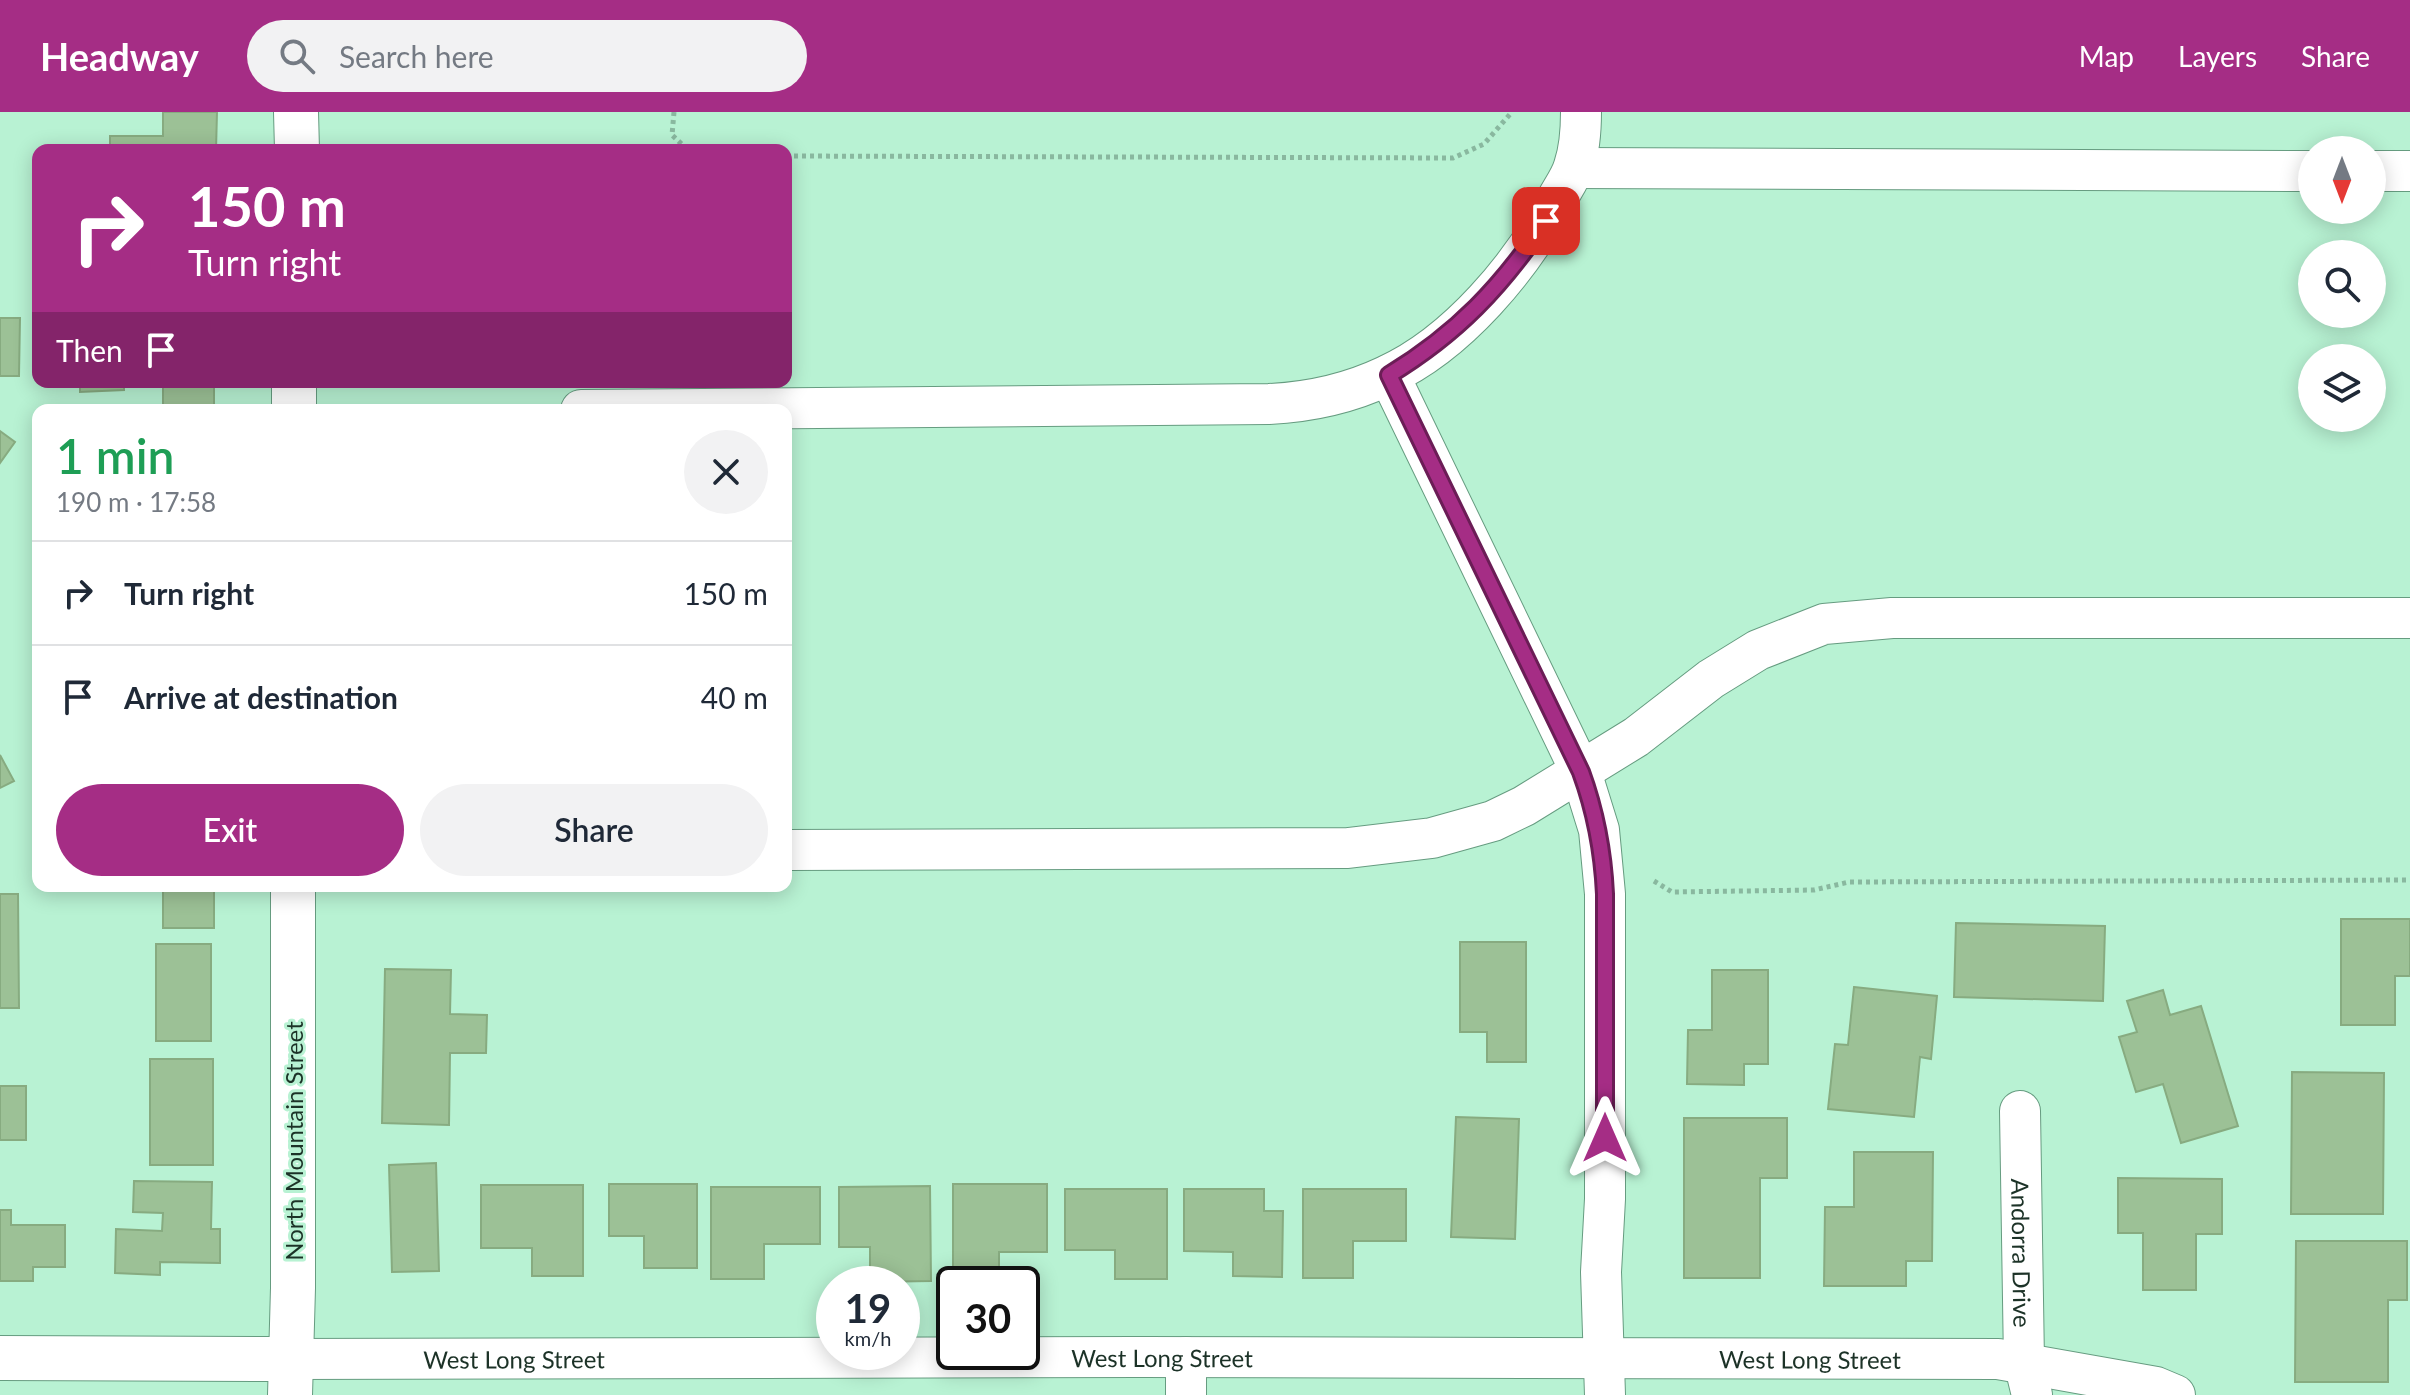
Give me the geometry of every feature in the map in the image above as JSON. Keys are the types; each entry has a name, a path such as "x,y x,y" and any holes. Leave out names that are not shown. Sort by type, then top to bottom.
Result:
{"street":[{"path":"296,112 297,144"},
{"path":"792,408 1299,402 1354,390 1389,375 1446,337 1503,280 1546,221 1574,168 1581,136 1581,112"},
{"path":"1574,168 2298,171"},
{"path":"2386,171 2410,171"},
{"path":"1389,375 1581,772 1599,830 1605,894 1605,1199 1601,1272 1605,1376"},
{"path":"792,850 1348,848 1389,845 1462,831 1524,806 1636,737 1711,679 1758,650 1824,624 1892,618 2410,618"},
{"name":"North Mountain Street","path":"290,1377 293,1288 293,892"},
{"name":"Andorra Drive","path":"2020,1111 2028,1378"},
{"name":"West Long Street","path":"0,1358 290,1377 1605,1376 1982,1359 2028,1378 2156,1387 2175,1395"}],"path":[{"path":"674,112 672,135 682,144"},
{"path":"792,156 1453,158 1484,144 1512,112"},
{"path":"1654,881 1672,892 1814,890 1849,882 2410,880"}],"building":[{"path":"163,112 217,112 216,144 110,144 110,136 163,136"},
{"path":"0,318 20,318 19,376 0,376"},
{"path":"80,388 124,388 124,390 80,392"},
{"path":"163,388 214,388 214,404 163,404"},
{"path":"0,431 15,442 0,463"},
{"path":"0,755 14,781 0,788"},
{"path":"163,892 214,892 214,928 163,928"},
{"path":"0,894 18,894 19,1008 0,1008"},
{"path":"2341,919 2410,919 2410,976 2395,976 2395,1025 2341,1025"},
{"path":"1956,923 2105,926 2103,1001 1954,997"},
{"path":"1460,942 1526,942 1526,1062 1487,1062 1487,1032 1460,1032"},
{"path":"156,944 211,944 211,1041 156,1041"},
{"path":"385,969 451,970 450,1014 487,1015 486,1053 450,1053 449,1125 382,1123"},
{"path":"1712,970 1768,970 1768,1064 1744,1064 1744,1085 1687,1084 1688,1030 1712,1030"},
{"path":"1854,987 1937,996 1931,1059 1920,1057 1914,1117 1828,1109 1835,1044 1848,1045"},
{"path":"2163,990 2170,1015 2201,1006 2238,1126 2181,1143 2163,1084 2136,1092 2119,1037 2137,1032 2127,1001"},
{"path":"150,1059 213,1059 213,1165 150,1165"},
{"path":"2292,1072 2384,1073 2383,1214 2291,1214"},
{"path":"0,1086 26,1086 26,1140 0,1140"},
{"path":"1456,1117 1519,1119 1515,1239 1451,1237"},
{"path":"1684,1118 1787,1118 1787,1178 1760,1178 1760,1278 1684,1278"},
{"path":"1854,1152 1933,1152 1932,1261 1906,1261 1906,1286 1824,1286 1825,1207 1854,1207"},
{"path":"436,1163 439,1271 392,1272 389,1165"},
{"path":"2118,1178 2222,1179 2222,1234 2196,1234 2196,1290 2143,1290 2143,1233 2118,1233"},
{"path":"134,1181 212,1182 211,1229 220,1229 220,1263 160,1262 160,1275 115,1273 116,1229 162,1231 163,1213 133,1212"},
{"path":"609,1184 697,1184 697,1268 644,1268 644,1236 609,1236"},
{"path":"953,1184 1047,1184 1047,1252 999,1252 999,1266 953,1266"},
{"path":"481,1185 583,1185 583,1276 532,1276 532,1248 481,1248"},
{"path":"930,1186 931,1281 920,1281 920,1266 870,1266 870,1247 839,1247 839,1187"},
{"path":"711,1187 820,1187 820,1244 764,1244 764,1279 711,1279"},
{"path":"1065,1189 1167,1189 1167,1279 1115,1279 1115,1250 1065,1250"},
{"path":"1184,1189 1264,1189 1264,1211 1283,1211 1282,1277 1233,1276 1233,1252 1184,1251"},
{"path":"1303,1189 1406,1189 1406,1241 1353,1241 1353,1278 1303,1278"},
{"path":"0,1210 11,1210 11,1225 65,1225 65,1267 33,1267 33,1281 0,1281"},
{"path":"2296,1241 2407,1241 2407,1300 2388,1300 2388,1382 2295,1382"}],"route":[{"path":"1546,221 1503,280 1475,309 1446,337 1389,375 1581,772 1591,799 1599,830 1605,894 1605,1138"}]}
